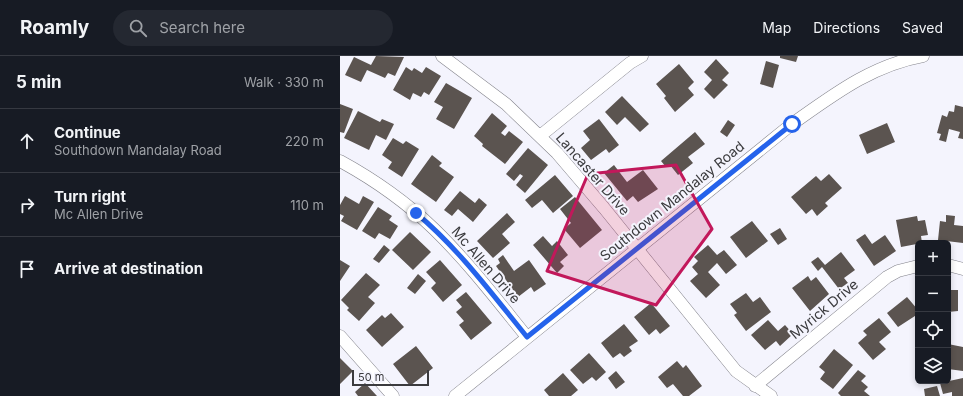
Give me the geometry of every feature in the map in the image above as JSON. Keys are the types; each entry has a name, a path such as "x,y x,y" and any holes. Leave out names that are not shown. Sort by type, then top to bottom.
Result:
{"street":[{"name":"Lancaster Drive","path":"442,56 458,66 506,104 558,153 736,371 771,396"},
{"path":"540,136 630,63 642,56"},
{"name":"Southdown Mandalay Road","path":"455,396 792,124 838,91 880,69 908,59 923,56"},
{"name":"Mc Allen Drive","path":"340,161 361,173 434,228 463,259 527,337"},
{"path":"951,266 963,269"},
{"name":"Myrick Drive","path":"755,386 887,277 898,271 915,267"},
{"path":"340,336 393,396"}],"highlighted area":[{"path":"676,165 712,229 656,305 547,271 588,174"}],"building":[{"path":"376,56 404,57 395,76 388,73 385,78 367,70 361,82 345,75 354,57 371,65"},
{"path":"780,56 798,56 796,62 780,58"},
{"path":"716,59 729,73 722,80 728,85 714,99 704,89 712,80 704,72"},
{"path":"766,61 779,65 773,88 760,84"},
{"path":"679,64 694,82 688,88 694,95 675,112 664,98 666,96 656,84"},
{"path":"406,67 412,71 414,68 422,73 426,67 441,76 429,95 424,92 421,97 413,93 410,100 393,90"},
{"path":"446,83 472,98 454,129 436,119 443,107 434,102"},
{"path":"622,96 649,124 640,132 625,117 617,125 605,112"},
{"path":"340,104 353,109 344,133 340,132"},
{"path":"955,105 963,107 963,139 958,138 960,132 949,129 946,142 939,140 941,134 937,133 942,115 947,117 949,111 954,112"},
{"path":"358,111 380,122 382,119 394,124 386,140 376,135 369,150 344,138"},
{"path":"492,113 507,126 501,133 505,136 509,131 523,142 505,164 482,146 483,144 474,136"},
{"path":"599,119 619,145 609,153 606,149 591,160 581,148 590,140 583,131"},
{"path":"728,120 735,125 727,137 720,132"},
{"path":"887,123 895,142 867,154 859,135"},
{"path":"695,132 705,144 688,157 693,163 678,175 670,165 666,167 661,161"},
{"path":"393,138 403,144 406,141 419,149 402,177 388,168 392,162 382,155"},
{"path":"528,148 548,165 525,193 516,185 523,176 520,174 514,181 506,174"},
{"path":"432,155 442,163 439,166 454,177 436,202 411,184"},
{"path":"614,165 627,182 643,170 658,189 638,202 633,196 627,201 604,173"},
{"path":"829,174 842,188 825,203 828,206 817,216 812,209 806,214 791,197 816,176 821,181"},
{"path":"555,175 573,196 553,213 542,200 532,208 525,200"},
{"path":"460,191 475,203 479,198 487,205 473,222 458,209 452,216 444,210"},
{"path":"345,196 359,204 363,196 374,202 357,230 341,221 344,216 340,214 340,205"},
{"path":"575,197 602,230 580,248 564,229 571,223 560,209"},
{"path":"378,207 392,216 389,220 398,226 390,239 379,233 375,239 362,231"},
{"path":"507,213 515,222 502,234 510,243 493,258 477,241"},
{"path":"946,215 955,216 954,225 963,226 963,243 951,242 951,240 938,240 940,221 946,222"},
{"path":"917,216 918,221 925,220 928,235 921,236 922,240 915,240 915,244 901,247 896,220"},
{"path":"752,221 768,241 746,258 730,237"},
{"path":"780,228 787,239 778,245 770,234"},
{"path":"410,232 431,252 413,270 392,250"},
{"path":"865,234 872,244 885,235 896,251 874,266 856,240"},
{"path":"543,236 552,246 557,241 568,255 560,262 564,266 557,273 533,245"},
{"path":"384,245 390,250 379,263 373,259"},
{"path":"708,245 717,255 724,250 737,265 726,274 717,263 708,272 720,285 706,298 690,281 698,274 692,267 698,261 694,257"},
{"path":"841,252 855,270 844,278 848,283 839,289 822,267 818,271 811,262 818,257 825,265"},
{"path":"503,255 514,271 529,260 546,284 534,292 531,287 518,297 496,266 500,263 498,259"},
{"path":"340,260 350,266 340,281"},
{"path":"440,260 462,285 443,302 431,288 436,283 426,272"},
{"path":"366,273 380,285 368,297 375,303 359,321 347,310 349,308 341,300"},
{"path":"418,274 426,281 415,294 407,288"},
{"path":"808,276 811,281 816,277 829,294 810,311 792,288"},
{"path":"951,290 958,290 958,311 951,312"},
{"path":"466,292 492,323 471,340 459,325 464,321 456,312 462,307 456,300"},
{"path":"746,293 753,302 760,297 771,312 746,331 734,315 737,313 730,304"},
{"path":"907,297 915,306 915,316 898,327 887,313"},
{"path":"651,303 670,326 660,334 656,329 649,335 634,317"},
{"path":"391,313 404,327 382,347 366,330 382,315 385,318"},
{"path":"879,318 891,332 879,342 886,349 873,360 858,343 867,335 863,331"},
{"path":"768,320 778,331 785,325 793,334 780,346 776,341 765,350 751,335"},
{"path":"624,324 638,341 629,347 632,351 624,357 620,353 613,358 601,343"},
{"path":"951,345 963,347 963,371 951,369"},
{"path":"416,346 433,368 410,386 393,364"},
{"path":"834,349 853,365 833,389 820,379 825,372 819,367"},
{"path":"589,353 606,372 596,381 592,377 583,384 570,370"},
{"path":"340,358 353,371 340,384"},
{"path":"677,361 683,368 686,365 702,386 689,396 683,396 673,384 667,388 658,377"},
{"path":"858,370 866,376 861,381 868,387 864,391 870,396 841,396 838,393"},
{"path":"616,371 625,382 616,389 608,378"},
{"path":"563,373 578,390 571,396 549,396 544,390"},
{"path":"963,378 963,396 952,396 952,392 943,394 940,384 951,384 951,381"},
{"path":"365,383 377,396 358,396 355,392"},
{"path":"937,386 940,396 925,396 924,389"}],"route":[{"path":"416,213 434,228 463,259 527,337 792,124"}]}
